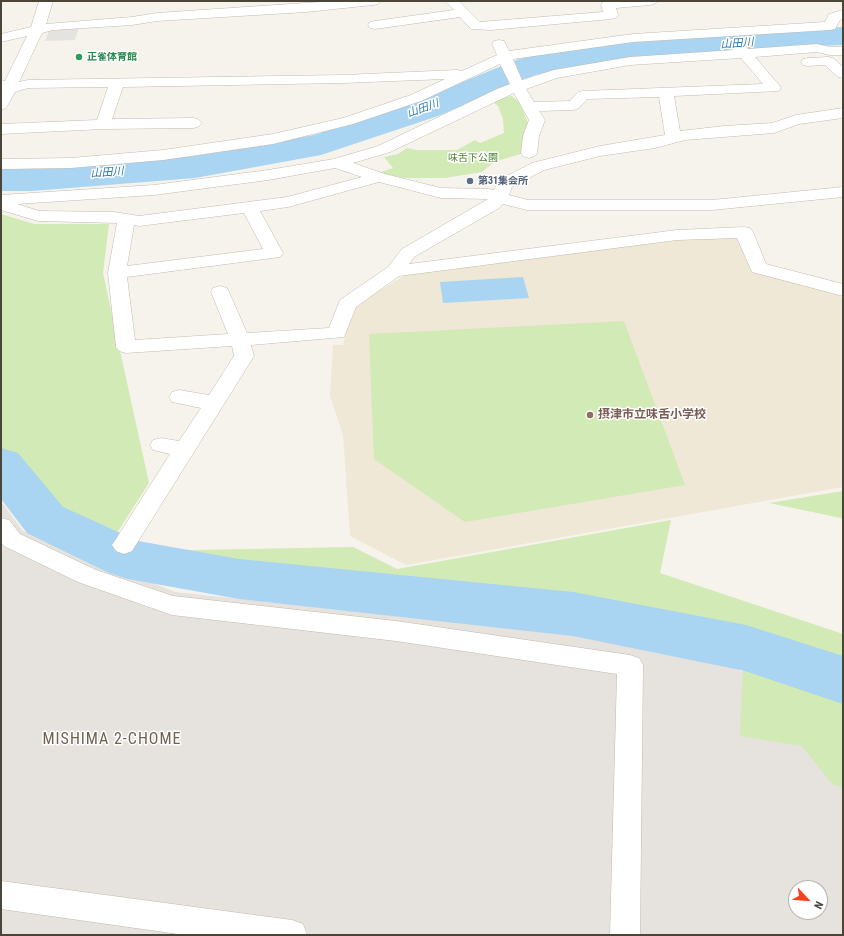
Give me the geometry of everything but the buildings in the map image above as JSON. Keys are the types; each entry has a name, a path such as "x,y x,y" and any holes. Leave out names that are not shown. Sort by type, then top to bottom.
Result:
{"street":[{"path":"1,38 53,26 132,21 157,17 314,8 373,1"},
{"path":"452,1 476,26 611,16 607,3 650,1"},
{"path":"1,106 5,87 37,29 45,6 59,11"},
{"path":"376,25 464,13"},
{"path":"1,164 71,163 163,155 273,140 348,121 416,98 505,56 634,38 726,31 830,26 834,17 843,14"},
{"path":"491,26 518,88 536,120 531,136 529,153"},
{"path":"530,107 574,105 583,95 774,88 726,31"},
{"path":"749,59 817,48 830,51 843,51"},
{"path":"1,200 154,190 268,175 336,163 384,149 502,92 518,88 554,74 630,61 749,59 828,60 843,74"},
{"path":"5,87 28,84 343,79 469,73"},
{"path":"102,124 117,83"},
{"path":"666,92 672,138"},
{"path":"126,219 117,273 126,348 337,333 347,304 394,271 408,253 493,204 500,197 504,184 538,166 600,151 655,143 684,135 774,128 796,120 843,113"},
{"path":"1,129 102,124 195,117 191,139"},
{"path":"336,163 378,177 441,193 488,194 527,205 712,205 843,192"},
{"path":"1,204 38,216 114,217 139,221 288,202 378,177"},
{"path":"117,273 274,252 250,207"},
{"path":"394,271 677,235 744,232 758,268 843,290"},
{"path":"124,545 244,356 240,340 220,292"},
{"path":"179,397 214,403"},
{"path":"160,444 184,450"},
{"path":"5,538 87,576 172,605 396,631 630,665 625,935"},
{"path":"1,895 292,935"}],"shaded area":[{"path":"79,27 75,40 45,41 50,28"},
{"name":"摂津市立味舌小学校","path":"737,237 751,270 839,295 843,300 843,487 406,565 350,536 343,435 330,396 333,345 343,345 351,308 412,271 680,240"},
{"path":"1,501 23,531 175,592 595,637 725,665 843,708 843,935 1,935"}],"green space":[{"name":"味舌下公園","path":"512,96 520,103 529,126 527,152 494,162 482,172 445,178 405,178 378,173 393,168 384,157 398,154 407,148 416,150 457,150 475,140 480,143 504,133 503,119 498,106 492,101 498,98"},
{"path":"1,214 34,224 109,224 103,273 149,483 113,539 53,508 1,451"},
{"path":"624,321 685,485 465,522 374,459 369,334"},
{"path":"843,491 843,521 841,518 769,503"},
{"path":"671,520 660,573 843,634 843,673 742,640 574,608 240,572 141,551 353,547 397,569"},
{"path":"743,663 843,694 843,787 833,785 802,746 740,736"}],"water":[{"path":"523,277 529,298 443,303 440,282"}],"waterway":[{"name":"山田川","path":"1,180 32,180 195,167 321,144 426,109 527,67 604,53 790,38 843,36"},
{"path":"1,465 45,520 128,559 239,579 573,614 746,648 843,680"}],"place":[{"name":"正雀体育館","path":"79,57"},
{"name":"第31集会所","path":"470,181"},
{"name":"摂津市立味舌小学校","path":"590,415"}],"district":[{"name":"MISHIMA 2-CHOME","path":"112,740"}]}
